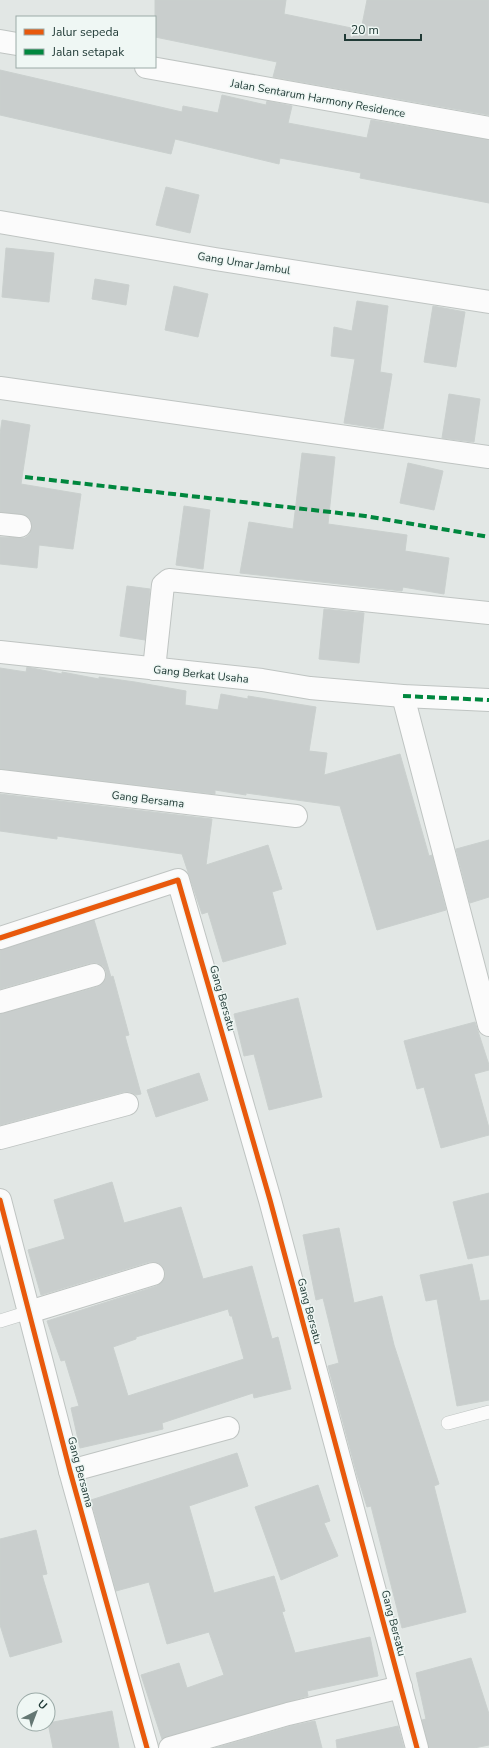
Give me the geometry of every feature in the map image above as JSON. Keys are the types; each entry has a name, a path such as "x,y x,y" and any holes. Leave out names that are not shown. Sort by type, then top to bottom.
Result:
{"street":[{"path":"0,41 16,44"},
{"name":"Jalan Sentarum Harmony Residence","path":"152,68 489,128"},
{"name":"Gang Umar Jambul","path":"0,222 223,260 489,302"},
{"path":"0,388 489,457"},
{"path":"154,669 163,585 169,580 489,613"},
{"name":"Gang Berkat Usaha","path":"0,652 262,680 310,688 403,696 489,700"},
{"path":"403,696 489,1025"},
{"name":"Gang Bersama","path":"0,781 296,816"},
{"name":"Gang Bersatu","path":"0,938 178,880 272,1207 417,1748"},
{"path":"0,1002 94,975"},
{"path":"0,1138 127,1104"},
{"name":"Gang Bersama","path":"0,1200 70,1471 147,1748"},
{"path":"29,1312 153,1274"},
{"path":"70,1471 228,1428"},
{"path":"170,1748 288,1714 401,1687"}],"lane":[{"path":"0,1321 29,1312"},
{"path":"448,1423 489,1412"}],"building":[{"path":"155,0 286,0 284,14 361,30 367,0 489,0 489,115 273,77 277,62 156,37"},
{"path":"0,70 182,112 183,106 218,113 222,95 266,105 267,101 292,106 288,123 367,138 371,120 489,140 489,203 360,178 361,173 280,158 279,164 175,139 171,154 0,115"},
{"path":"166,187 199,195 190,233 156,225"},
{"path":"6,248 54,253 49,302 2,297"},
{"path":"95,279 129,285 126,305 92,299"},
{"path":"174,286 208,294 198,337 165,330"},
{"path":"357,301 388,306 380,372 392,374 383,429 344,423 355,359 331,356 334,327 352,331"},
{"path":"433,306 465,312 456,367 424,362"},
{"path":"449,394 480,399 474,442 442,438"},
{"path":"2,420 30,425 21,484 81,494 73,549 39,545 37,568 0,564 0,537 25,538 30,534 32,527 31,521 27,516 0,512 0,434"},
{"path":"302,453 335,457 328,524 407,535 405,551 449,558 444,594 403,587 402,591 240,573 249,522 293,529"},
{"path":"408,463 443,471 434,510 400,503"},
{"path":"184,506 210,510 203,569 176,565"},
{"path":"127,586 150,589 145,640 120,636"},
{"path":"324,609 364,613 359,663 319,659"},
{"path":"27,667 62,674 62,672 99,679 99,677 186,691 185,705 218,710 221,694 248,699 248,696 316,707 309,751 327,753 324,775 400,754 429,856 432,855 446,910 377,930 340,806 246,793 246,795 215,790 215,794 0,769 0,668 26,672"},
{"path":"0,794 212,819 206,865 268,845 282,889 272,892 286,944 223,962 208,912 202,914 182,854 57,836 57,839 0,831"},
{"path":"489,840 489,897 470,903 456,849"},
{"path":"94,920 111,977 113,976 129,1035 125,1036 141,1094 136,1095 130,1092 124,1092 0,1125 0,1014 97,987 103,983 106,978 106,971 103,966 97,963 91,963 0,989 0,950"},
{"path":"298,998 322,1097 269,1110 254,1054 244,1056 234,1014"},
{"path":"475,1022 489,1065 489,1070 474,1074 489,1128 489,1135 441,1148 424,1087 417,1089 404,1041"},
{"path":"199,1073 208,1100 156,1117 147,1090"},
{"path":"112,1182 124,1223 181,1207 203,1279 252,1266 272,1339 278,1337 291,1389 254,1398 253,1393 162,1423 163,1429 80,1448 71,1408 79,1406 65,1360 61,1361 47,1321 157,1286 162,1282 165,1276 165,1271 161,1265 155,1262 149,1262 41,1295 28,1250 65,1239 54,1200","holes":["228,1309 230,1316 232,1316 244,1359 128,1396 113,1347 136,1339 136,1337"]},
{"path":"489,1193 489,1255 468,1259 453,1202"},
{"path":"339,1228 354,1303 382,1296 394,1345 439,1484 434,1486 466,1612 402,1628 371,1506 367,1507 357,1475 328,1366 339,1363 323,1298 316,1300 303,1235"},
{"path":"472,1264 480,1301 489,1300 489,1400 457,1406 437,1299 426,1301 420,1275"},
{"path":"237,1453 248,1486 189,1506 214,1593 274,1576 285,1611 282,1612 295,1653 370,1637 378,1676 307,1691 308,1696 162,1739 141,1675 179,1663 187,1688 224,1675 209,1632 167,1644 149,1582 116,1591 91,1500"},
{"path":"318,1485 330,1521 324,1523 338,1556 281,1580 255,1507"},
{"path":"36,1530 47,1574 42,1575 62,1642 10,1657 0,1625 0,1539"},
{"path":"471,1658 489,1714 489,1745 474,1748 429,1748 422,1720 426,1719 416,1673"},
{"path":"112,1711 119,1748 53,1748 50,1732 56,1732 56,1722"},
{"path":"315,1721 322,1748 215,1748 291,1726"},
{"path":"398,1726 404,1748 337,1748 336,1740"}],"marked path":[{"path":"25,477 365,516 489,537"},
{"path":"403,696 489,700"}],"cycle path":[{"path":"0,938 178,880 270,1200 417,1748"},
{"path":"0,1200 70,1471 147,1748"}]}
